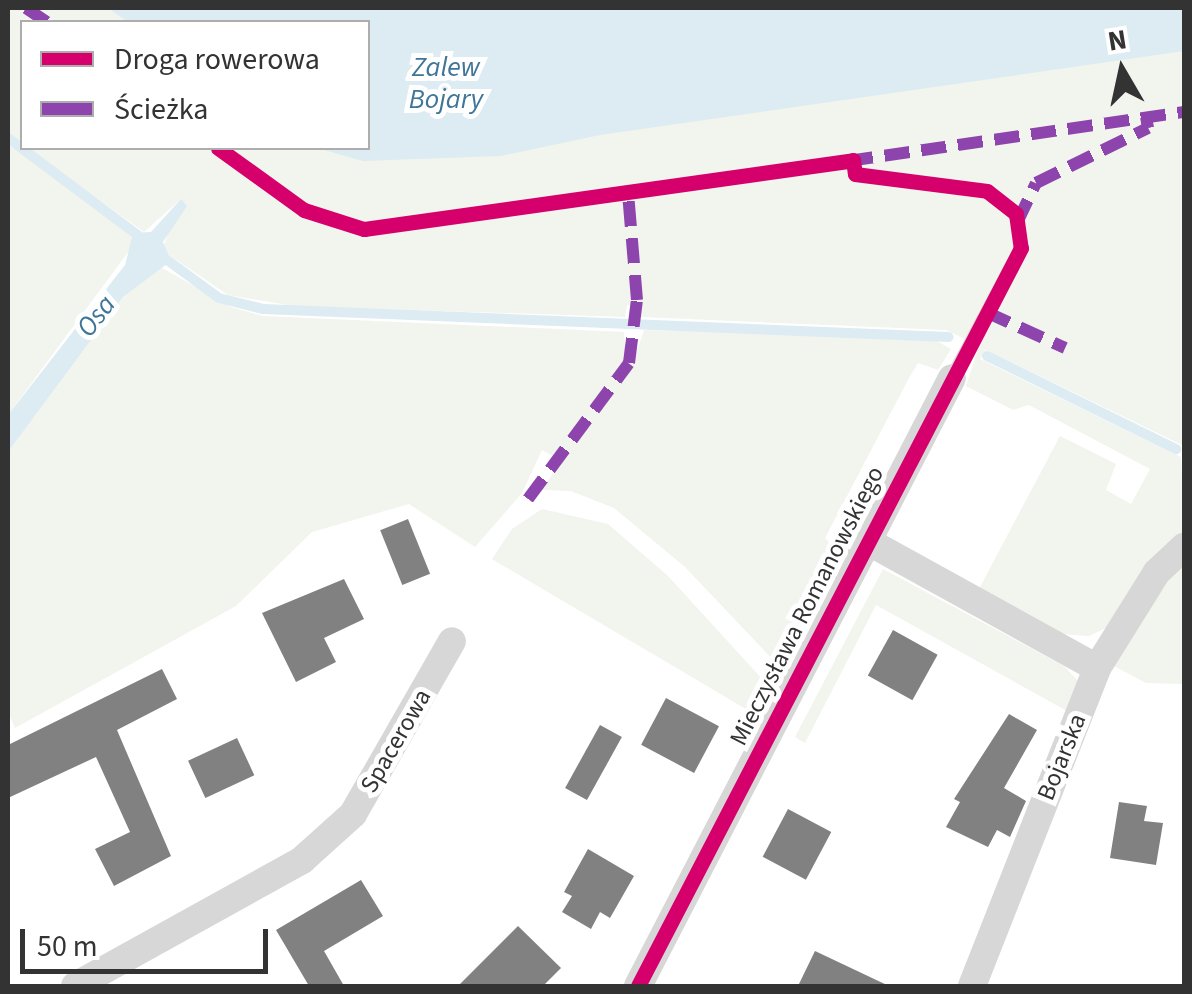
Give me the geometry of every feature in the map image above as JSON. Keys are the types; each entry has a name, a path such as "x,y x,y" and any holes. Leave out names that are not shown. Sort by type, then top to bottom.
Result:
{"street":[{"name":"Mieczysława Romanowskiego","path":"638,986 952,378"},
{"path":"869,542 1097,668"},
{"name":"Bojarska","path":"972,986 1097,668 1157,572 1184,547"},
{"name":"Spacerowa","path":"75,986 302,860 353,814 452,641"}],"lane":[{"name":"Mieczysława Romanowskiego","path":"952,378 1021,248"}],"shaded area":[{"path":"8,8 1184,8 1184,446 986,350 980,359 1181,457 1184,536 1112,625 1089,636 1050,633 979,589 1060,436 1116,464 1106,490 1131,504 1150,469 1029,405 1013,410 966,386 979,346 946,330 641,317 641,305 627,305 625,317 294,306 228,295 162,250 181,199 144,232 30,150 370,150 370,20 20,20 20,142 8,133"},
{"path":"8,144 129,230 134,244 8,415"},
{"path":"157,265 231,307 263,316 624,332 626,352 636,354 644,330 930,337 951,349 938,370 918,363 909,378 825,538 837,551 777,664 685,567 614,508 571,491 542,490 561,461 542,450 522,493 475,547 409,504 312,532 236,606 15,728 8,711 8,452 123,297"},
{"path":"542,509 608,524 668,576 765,682 751,712 492,559 512,529"},
{"path":"1184,557 1184,684 1146,683 1112,665"},
{"path":"883,569 1064,666 1078,681 1067,711 876,605 805,743 795,737"}],"water":[{"name":"Zalew Bojary","path":"108,8 1184,8 1184,51 600,135 501,156 363,161 324,150 370,150 370,20 125,20"},
{"name":"Osa","path":"181,199 187,206 163,242 171,261 123,297 8,452 8,415 125,265 133,233 151,232"}],"building":[{"path":"408,519 430,574 402,585 380,530"},
{"path":"344,579 364,619 324,638 336,662 296,682 262,613"},
{"path":"893,630 938,655 912,700 868,675"},
{"path":"162,669 177,699 117,730 171,856 114,886 95,849 130,832 96,757 8,798 8,745"},
{"path":"666,698 719,726 694,773 641,745"},
{"path":"1009,714 1037,730 1004,788 1026,801 1010,837 997,830 988,847 946,827 960,802 954,799"},
{"path":"600,725 622,737 587,800 565,788"},
{"path":"237,738 254,775 205,798 188,761"},
{"path":"1119,802 1147,806 1144,821 1163,823 1156,865 1110,858"},
{"path":"788,809 831,832 806,880 763,857"},
{"path":"588,849 634,876 610,918 600,912 591,929 562,912 572,896 564,892"},
{"path":"361,880 383,916 324,951 344,986 309,986 276,930"},
{"path":"518,926 561,968 543,986 458,986"},
{"path":"815,951 889,986 798,986"}],"waterway":[{"path":"8,138 20,147"},
{"path":"24,150 143,239"},
{"path":"159,254 219,298 263,309 948,337"},
{"path":"987,356 1176,449"}],"marked path":[{"path":"26,8 44,20"},
{"path":"848,161 1184,112"},
{"path":"1017,223 1036,183 1148,128 1146,117"},
{"path":"528,499 629,363 637,300 628,193"},
{"path":"986,312 1065,348"}],"cycle path":[{"path":"221,150 304,210 364,229 853,160 855,174 987,191 1016,214 1021,248 638,986"}]}
